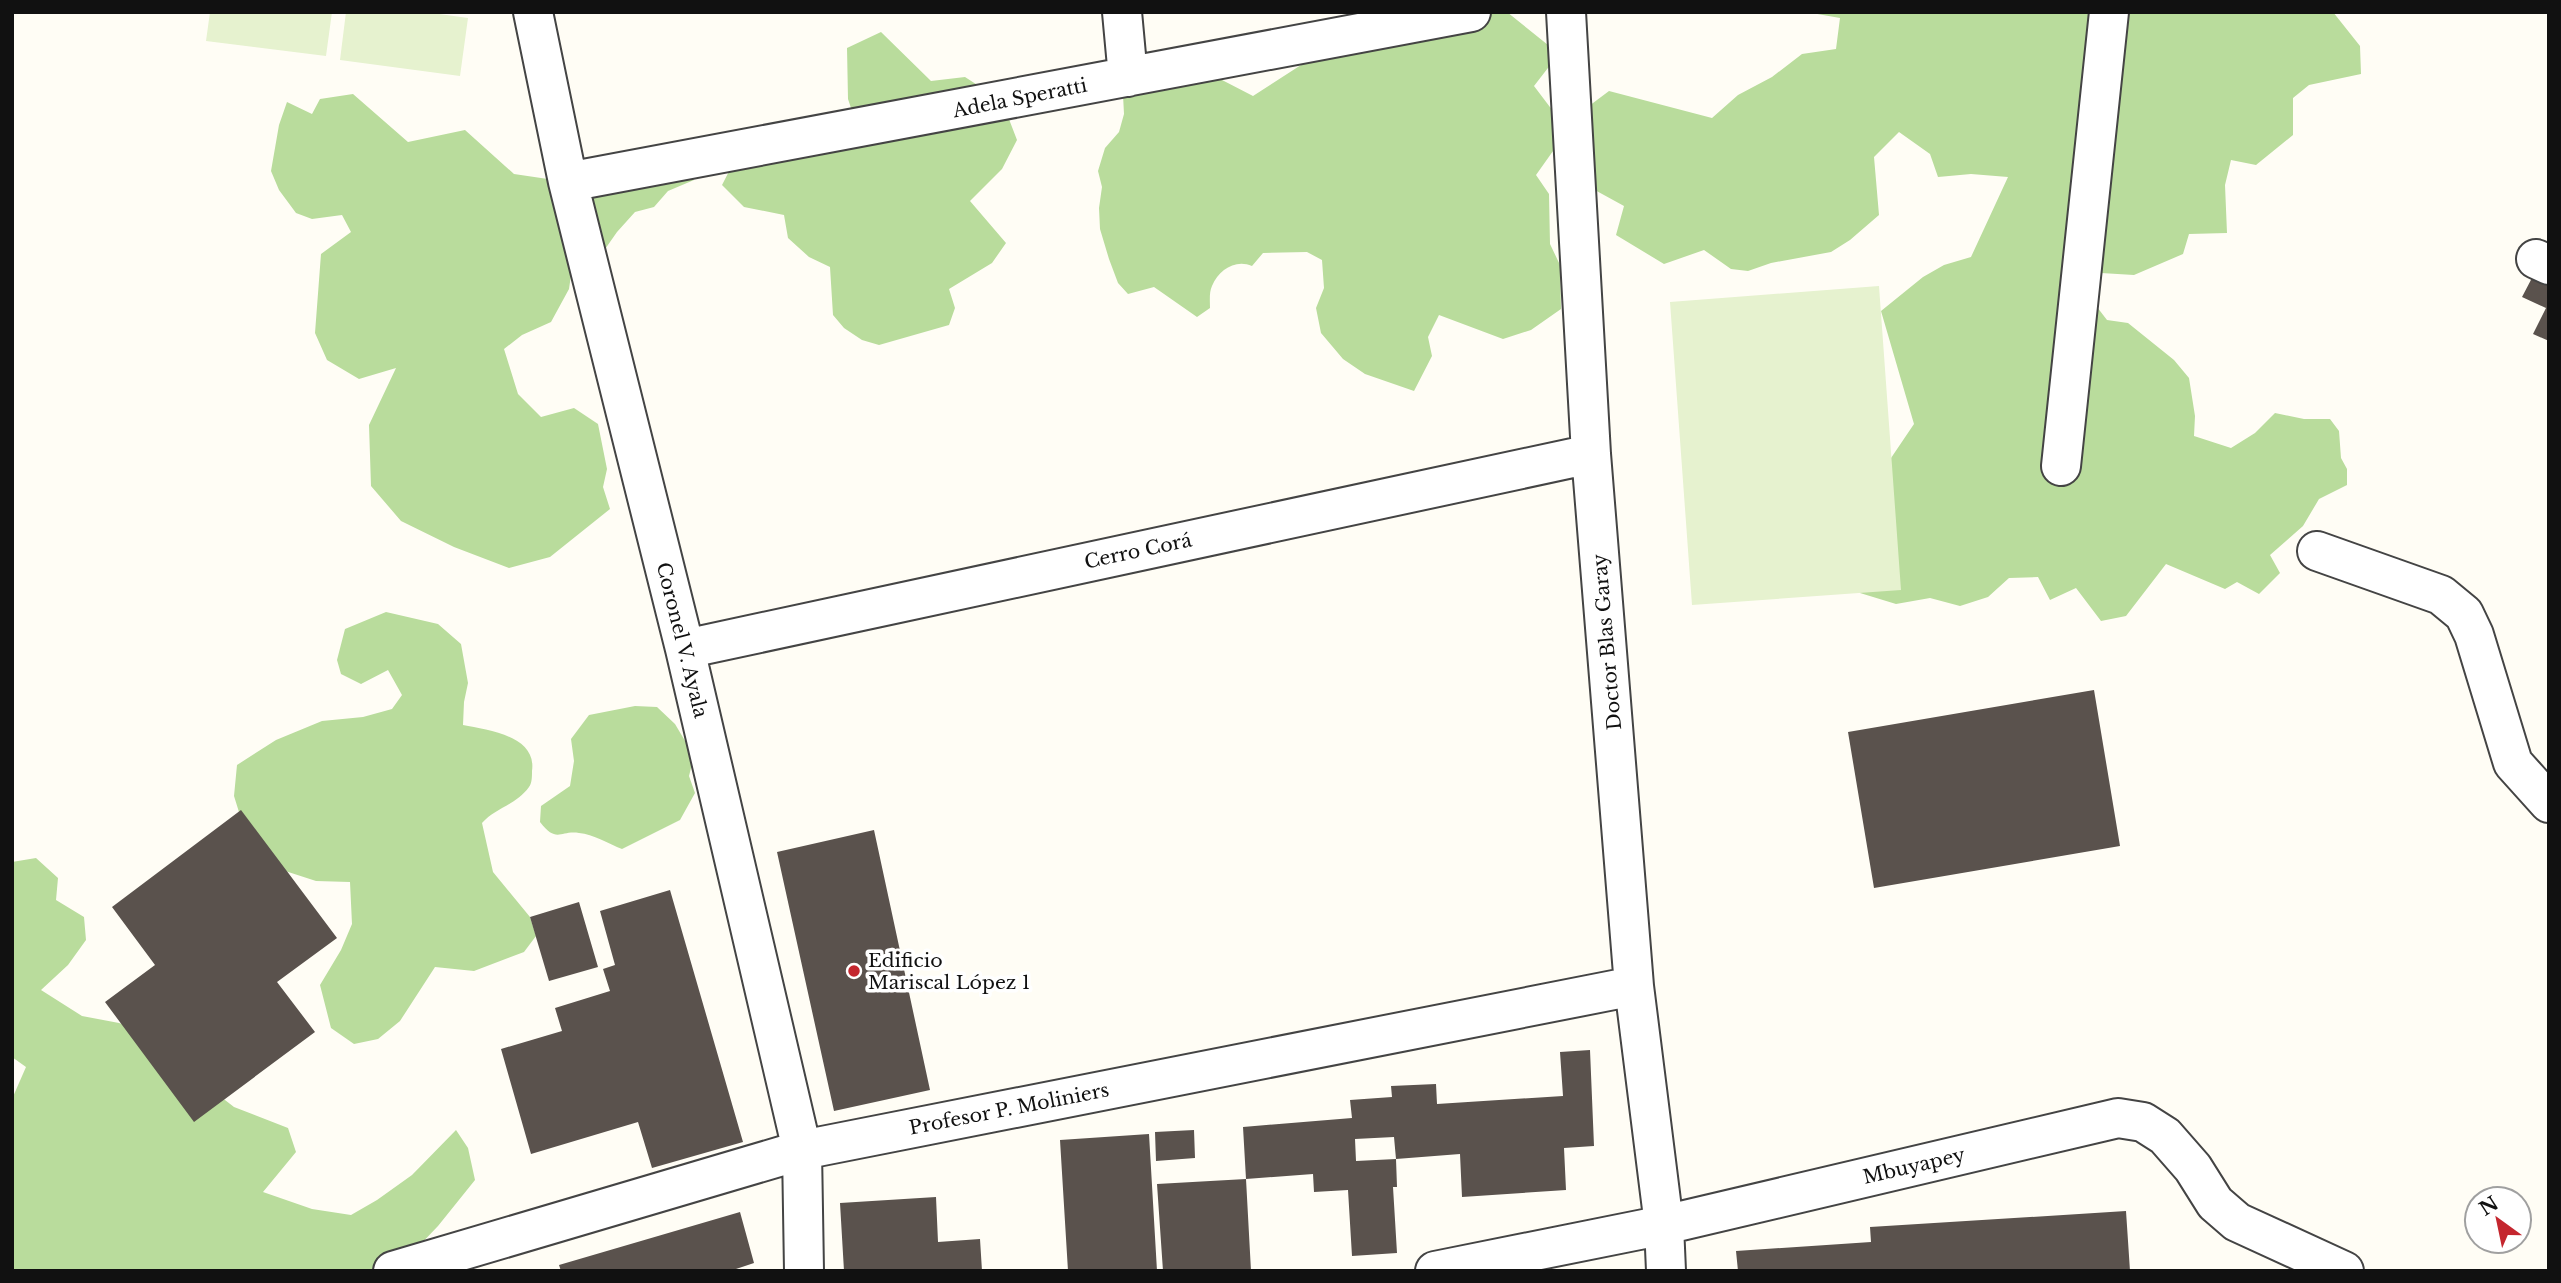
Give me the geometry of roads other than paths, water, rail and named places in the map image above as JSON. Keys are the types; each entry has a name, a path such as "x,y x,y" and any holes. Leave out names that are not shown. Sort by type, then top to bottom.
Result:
{"street":[{"name":"Coronel V. Ayala","path":"533,12 568,183 685,649 802,1150 804,1271"},
{"path":"1122,12 1128,77"},
{"name":"Adela Speratti","path":"568,183 1471,12"},
{"name":"Doctor Blas Garay","path":"1566,12 1591,454 1634,986 1664,1225 1666,1271"},
{"path":"2061,466 2109,12"},
{"name":"Cerro Corá","path":"685,649 1591,454"},
{"path":"2317,551 2441,596 2464,614 2474,635 2513,764 2549,803"},
{"name":"Profesor P. Moliniers","path":"393,1271 802,1150 1634,986"},
{"name":"Mbuyapey","path":"1435,1271 1664,1225 2118,1118 2143,1122 2165,1136 2193,1168 2215,1203 2237,1222 2344,1271"}],"place":[{"name":"Edificio Mariscal López 1","path":"854,971"}]}
